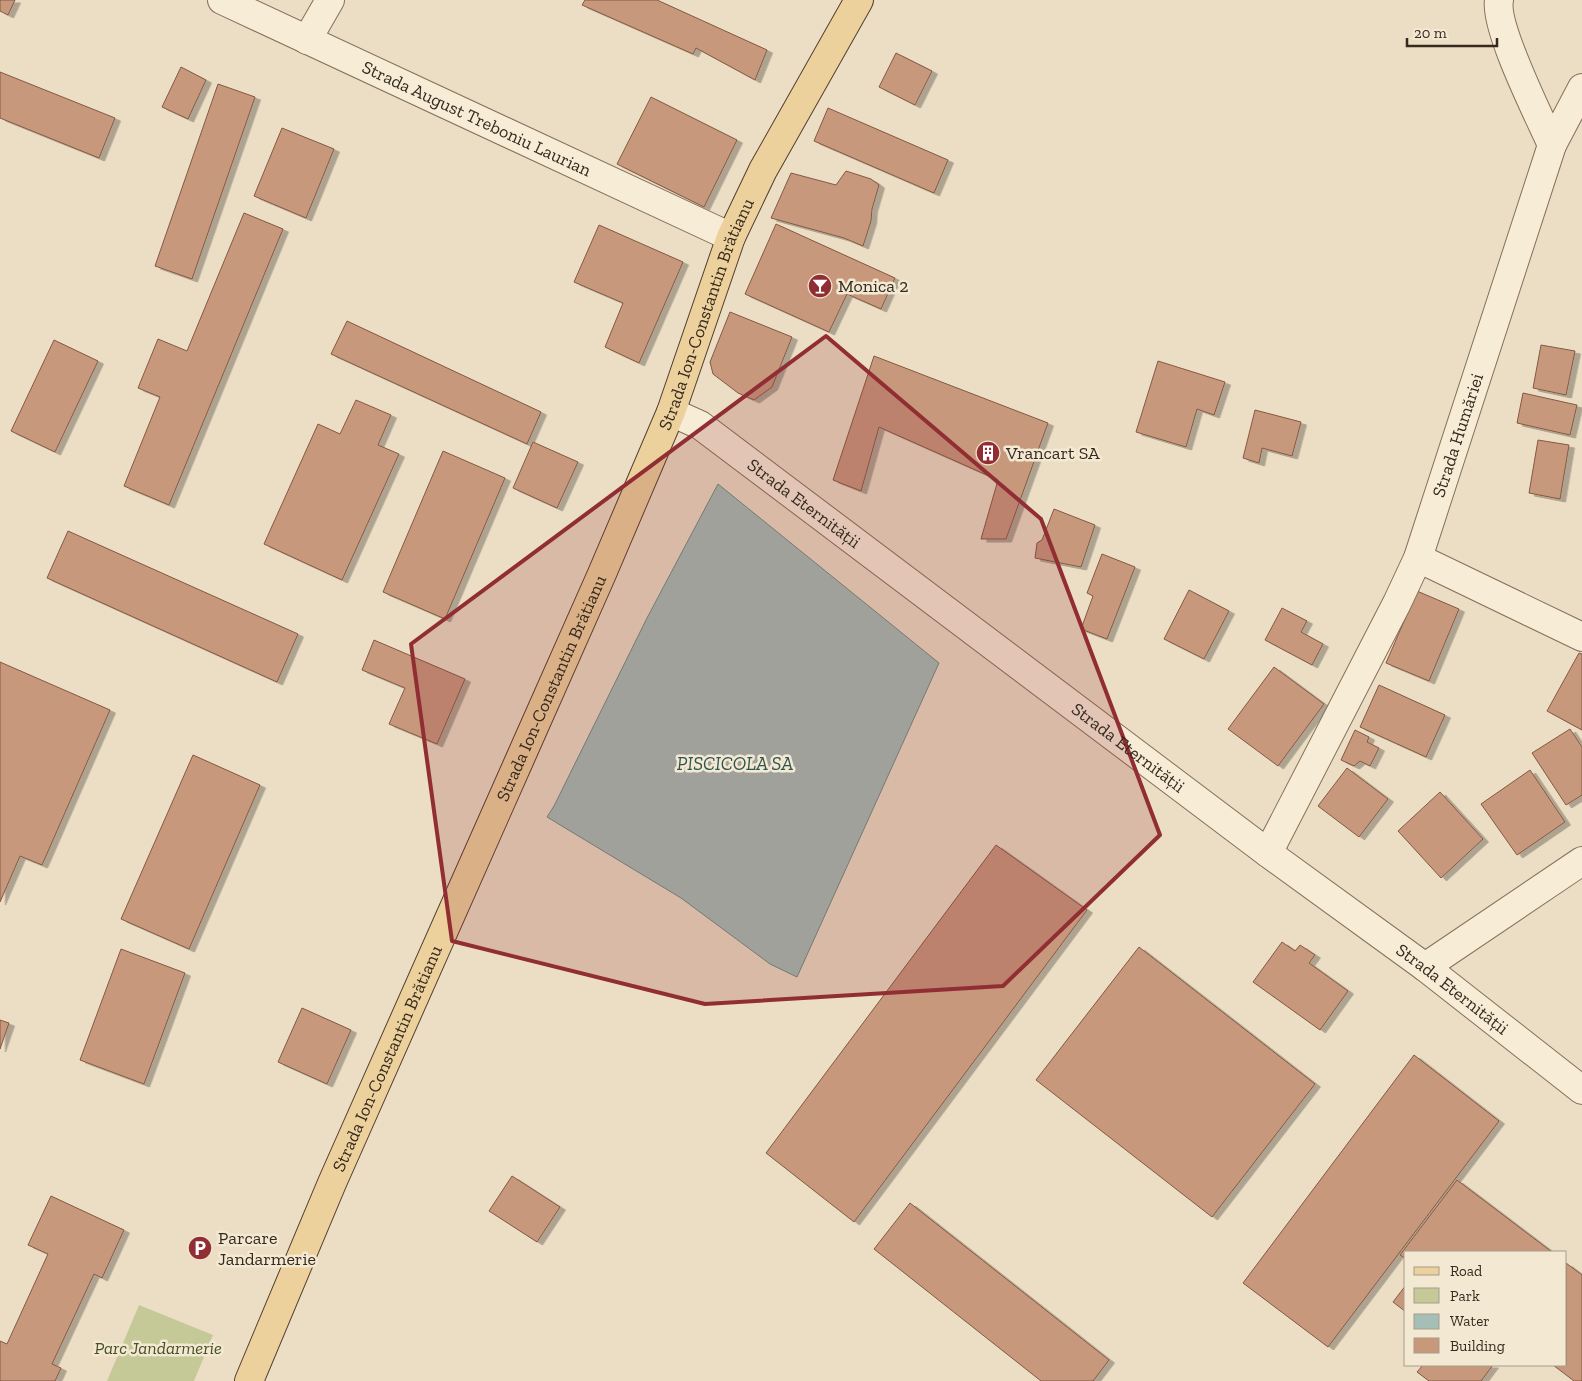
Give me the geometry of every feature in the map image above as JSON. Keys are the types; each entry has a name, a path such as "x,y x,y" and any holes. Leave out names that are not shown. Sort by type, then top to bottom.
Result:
{"main road":[{"name":"Strada Ion-Constantin Brătianu","path":"249,1381 332,1183 598,585 671,412 732,237 763,170 858,0"}],"street":[{"name":"Strada August Treboniu Laurian","path":"222,0 732,237"},
{"path":"307,40 330,0"},
{"path":"1499,0 1498,6 1504,36 1552,145"},
{"name":"Strada Humăriei","path":"1268,853 1418,558 1552,145 1582,88"},
{"name":"Strada Eternității","path":"671,412 700,425 1268,853 1425,966 1582,1090"},
{"path":"1418,558 1582,636"},
{"path":"1425,966 1582,861"}],"highlighted area":[{"path":"826,336 1041,519 1160,835 1003,986 705,1004 452,941 411,644"}],"green space":[{"name":"Parc Jandarmerie","path":"139,1305 213,1335 194,1381 107,1381"}],"water":[{"name":"PISCICOLA SA","path":"718,484 939,663 797,977 770,964 681,898 547,817 647,618"}],"building":[{"path":"0,0 15,0 8,15 0,11"},
{"path":"585,0 657,0 767,50 755,80 696,48 693,54 582,5"},
{"path":"896,53 932,71 915,105 879,87"},
{"path":"181,67 206,80 188,119 162,107"},
{"path":"0,72 115,118 99,158 0,118"},
{"path":"218,84 255,97 192,279 155,266"},
{"path":"651,97 737,140 704,207 617,164"},
{"path":"828,108 948,160 934,193 814,141"},
{"path":"282,128 334,149 306,218 254,196"},
{"path":"846,171 871,179 879,185 863,246 844,238 771,218 791,173 836,185"},
{"path":"244,213 283,229 169,505 124,486 160,397 138,388 158,339 187,351"},
{"name":"Monica 2","path":"776,224 895,278 881,309 847,294 829,332 745,294"},
{"path":"599,225 683,262 639,363 605,347 623,303 574,282"},
{"path":"730,312 792,337 772,387 754,400 738,393 713,374 710,362"},
{"path":"347,321 541,412 527,444 331,354"},
{"path":"54,340 98,361 55,452 11,431"},
{"path":"1541,345 1575,351 1566,395 1533,388"},
{"name":"Vrancart SA","path":"874,356 1048,423 1006,539 981,539 998,480 879,427 861,491 833,480"},
{"path":"1158,361 1225,382 1214,415 1197,409 1186,447 1136,432"},
{"path":"1523,393 1577,405 1570,435 1517,423"},
{"path":"356,400 391,415 378,445 399,454 342,580 264,544 318,424 340,434"},
{"path":"1255,410 1301,422 1292,456 1262,448 1259,463 1243,458"},
{"path":"1538,440 1569,445 1560,499 1529,493"},
{"path":"533,442 578,462 557,508 513,488"},
{"path":"443,451 505,478 445,619 383,592"},
{"path":"1054,509 1095,525 1081,567 1035,558 1037,543 1042,540"},
{"path":"68,531 298,634 277,682 47,578"},
{"path":"1102,554 1135,567 1107,639 1081,629 1093,596 1087,593"},
{"path":"1189,590 1229,611 1204,659 1164,639"},
{"path":"1417,591 1459,609 1429,681 1386,663"},
{"path":"1282,608 1307,621 1301,632 1323,644 1312,665 1265,640"},
{"path":"374,640 465,679 437,744 389,724 405,688 362,670"},
{"path":"1579,653 1582,654 1582,730 1547,711"},
{"path":"0,662 110,710 42,865 20,856 0,902"},
{"path":"1274,667 1324,704 1278,766 1228,729"},
{"path":"1379,685 1445,715 1426,757 1360,727"},
{"path":"1570,729 1582,747 1582,795 1566,805 1532,753"},
{"path":"1355,730 1369,737 1367,742 1379,748 1370,766 1360,761 1354,766 1341,760"},
{"path":"193,755 260,785 189,949 121,919"},
{"path":"1347,768 1388,799 1359,837 1318,806"},
{"path":"1530,770 1565,822 1517,855 1481,804"},
{"path":"1440,792 1483,839 1441,878 1398,831"},
{"path":"996,845 1087,910 854,1222 766,1153"},
{"path":"1282,942 1295,951 1300,945 1315,955 1309,963 1348,991 1320,1030 1253,982"},
{"path":"1139,947 1315,1084 1212,1217 1036,1080"},
{"path":"121,949 185,973 144,1084 80,1060"},
{"path":"302,1008 351,1030 327,1084 278,1062"},
{"path":"0,1020 9,1023 0,1049"},
{"path":"1414,1055 1499,1121 1328,1347 1243,1283"},
{"path":"512,1176 560,1207 537,1242 489,1211"},
{"path":"1457,1180 1551,1251 1404,1251 1404,1258 1400,1255"},
{"path":"51,1196 124,1230 102,1278 94,1274 52,1364 61,1368 55,1381 0,1381 0,1341 7,1344 48,1254 28,1245"},
{"path":"910,1203 1109,1360 1093,1381 1041,1381 874,1249"},
{"path":"1567,1264 1582,1275 1582,1381 1574,1381 1554,1366 1567,1366"},
{"path":"1404,1288 1404,1310 1393,1302"},
{"path":"1422,1366 1492,1366 1481,1381 1429,1381 1417,1372"}],"place":[{"name":"Monica 2","path":"820,286"},
{"name":"Vrancart SA","path":"988,453"},
{"name":"Parcare Jandarmerie","path":"200,1248"}]}
